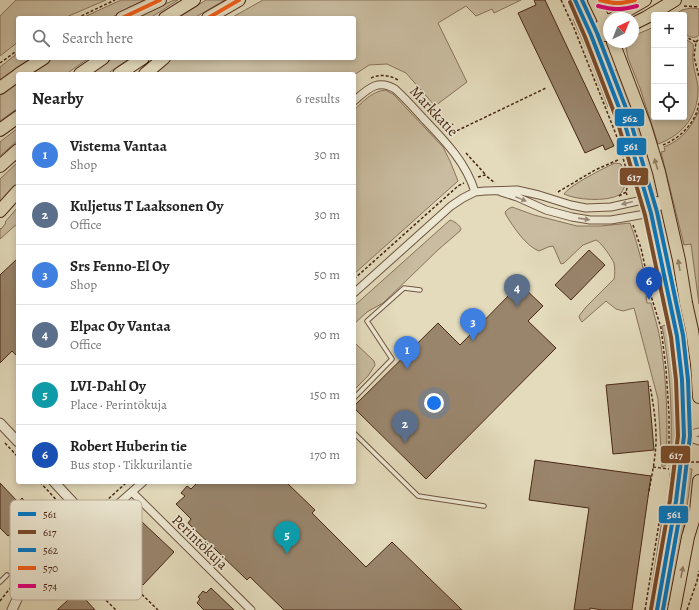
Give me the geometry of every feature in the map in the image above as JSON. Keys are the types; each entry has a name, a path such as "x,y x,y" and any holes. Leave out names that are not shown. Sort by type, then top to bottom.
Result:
{"main road":[{"path":"126,16 160,0"},
{"path":"168,16 194,0"},
{"path":"211,16 239,0"},
{"path":"575,0 592,35 623,118 651,213 666,276 677,336 682,380 684,436 676,501 657,610"},
{"path":"594,0 603,14"},
{"path":"600,0 611,4 635,0"},
{"path":"626,12 645,0"},
{"path":"639,21 679,3"},
{"path":"592,35 603,27"},
{"path":"592,35 603,35"},
{"path":"615,48 645,126 659,172 679,260 692,330 697,364 699,397"},
{"path":"22,72 41,60"},
{"path":"83,72 100,60"},
{"path":"122,72 140,60"},
{"path":"147,72 162,60"},
{"path":"0,88 16,76"},
{"path":"0,130 16,118"},
{"path":"0,166 16,152"},
{"path":"0,211 16,193"},
{"path":"674,610 688,537 696,511 699,481"}],"street":[{"name":"Markkatie","path":"356,99 367,90 377,85 386,85 395,89 458,157 471,180 475,192"},
{"path":"356,291 450,206 475,192 517,190 586,208 611,207 647,199 665,202"},
{"path":"495,191 517,197 546,210 590,220 611,220 651,213 665,202"},
{"path":"0,423 16,440"},
{"path":"684,436 699,432"},
{"path":"684,436 699,441"},
{"path":"56,484 71,500"},
{"path":"123,500 141,484"},
{"name":"Perintökuja","path":"132,492 140,500"},
{"name":"Perintökuja","path":"142,502 251,610"},
{"path":"12,610 17,600"}],"lane":[{"path":"356,396 392,359 367,321 404,288 420,290"},
{"path":"356,435 418,496 484,506"},
{"path":"0,582 7,575"}],"path":[{"path":"81,16 115,0"},
{"path":"561,0 574,28 618,140"},
{"path":"679,3 699,7"},
{"path":"687,38 696,42"},
{"path":"699,39 696,42 694,56 699,77"},
{"path":"0,63 16,51"},
{"path":"448,135 546,88"},
{"path":"659,147 680,136 694,118 699,108 699,103"},
{"path":"621,153 628,180 626,192 628,203"},
{"path":"560,195 554,194 595,170 618,160"},
{"path":"356,277 458,186 485,174 496,183"},
{"path":"617,198 626,192"},
{"path":"631,216 632,223 643,251 652,299 661,328 666,368 669,414 668,470 653,467"},
{"path":"649,491 655,453 655,432 650,386"},
{"path":"4,442 16,455"},
{"path":"42,484 56,500"},
{"path":"645,610 660,517 663,510"},
{"path":"687,610 699,572"},
{"path":"142,594 158,610"},
{"path":"106,600 116,610"}],"shaded area":[{"path":"16,0 106,0 69,16 16,16 16,44 0,56 0,16"},
{"path":"121,0 150,0 114,16 86,16"},
{"path":"174,0 178,0 153,16 138,16"},
{"path":"206,0 225,0 197,16 180,16"},
{"path":"263,0 521,0 494,13 492,9 476,16 466,6 438,23 467,82 435,106 406,73 387,64 369,65 356,74 356,72 155,72 170,60 356,60 356,16 235,16"},
{"path":"691,8 699,9 699,35 695,37 687,35 687,12 679,12"},
{"path":"577,17 592,51 612,105 608,107 586,48 573,19"},
{"path":"651,28 651,120 687,120 687,40 693,44 693,62 698,87 696,106 688,123 682,129 667,140 658,144 640,88 628,58 626,48 639,48 639,33"},
{"path":"16,55 16,60 31,60 0,81 0,67"},
{"path":"51,60 86,60 69,72 30,72"},
{"path":"110,60 127,60 110,72 93,72"},
{"path":"619,69 645,144 639,146 613,71"},
{"path":"16,81 16,109 0,121 0,93"},
{"path":"385,90 393,94 443,147 458,181 356,272 356,108 365,100 380,91"},
{"path":"699,110 699,304 691,244 684,245 661,152 665,151 664,147 676,141 686,132"},
{"path":"16,130 16,142 0,156 0,142"},
{"path":"615,163 621,164 626,180 624,188 619,195 607,199 592,199 576,198 564,194 567,190 580,182"},
{"path":"16,164 16,186 0,205 0,179"},
{"path":"512,207 534,215 577,226 601,226 630,223 639,250 645,277 649,296 646,297 647,303 651,303 662,354 666,402 666,465 662,467 658,399 634,308 623,311 616,309 606,301 582,322 579,316 614,279 614,263 611,257 604,247 596,240 583,245 564,263 561,264 553,246 539,251 529,245 521,236 505,212"},
{"path":"16,209 16,225 0,239 0,228 1,229 6,223 5,222"},
{"path":"450,220 459,226 461,229 460,231 383,303 367,312 356,322 356,304"},
{"path":"666,325 673,375 675,448 671,448 670,387 662,326"},
{"path":"356,344 374,361 375,365 368,376 356,388"},
{"path":"685,468 692,469 671,605 664,604 680,511"},
{"path":"670,473 673,473 668,511 653,599 650,598 662,520 668,498"}],"building":[{"path":"534,0 545,0 614,146 605,150 603,145 585,153 518,13 536,5"},
{"path":"589,250 605,265 571,300 555,285"},
{"path":"16,260 16,355 12,351 0,363 0,275"},
{"path":"520,284 543,306 528,321 556,348 426,479 356,410 356,404 438,323 460,345"},
{"path":"648,381 654,450 613,454 606,385"},
{"path":"535,460 651,476 632,610 602,610 590,608 590,610 574,610 589,508 529,500"},
{"path":"0,483 16,500 10,500 10,534 8,536 0,528"},
{"path":"196,484 288,484 315,510 312,513 366,567 392,542 462,610 284,610 250,577 247,580 188,523 191,519 176,504 185,496 181,493 187,486 191,489"},
{"path":"142,522 174,552 143,585 142,584"},
{"path":"211,588 234,610 204,610 197,603 200,599 198,597 203,591 206,593"},
{"path":"68,600 86,600 95,610 57,610"}],"transit line":[{"name":"570","path":"126,16 160,0"},
{"name":"570","path":"211,16 239,0"},
{"name":"561","path":"575,0 591,35 623,118 651,213 677,336 682,380 684,436 676,501 657,610"},
{"name":"562","path":"582,0 597,33 629,116 657,212 683,335 688,380 690,436 682,502 663,610"},
{"name":"570","path":"600,0 618,3 635,0"},
{"name":"617","path":"570,2 617,120 645,215 671,337 676,380 678,436 670,500 651,609"},
{"name":"574","path":"598,6 618,9 637,6"}],"place":[{"name":"Robert Huberin tie","path":"649,300"},
{"name":"Elpac Oy Vantaa","path":"517,307"},
{"name":"Srs Fenno-El Oy","path":"473,341"},
{"name":"Vistema Vantaa","path":"407,369"},
{"name":"Kuljetus T Laaksonen Oy","path":"405,443"},
{"name":"LVI-Dahl Oy","path":"287,554"}]}
